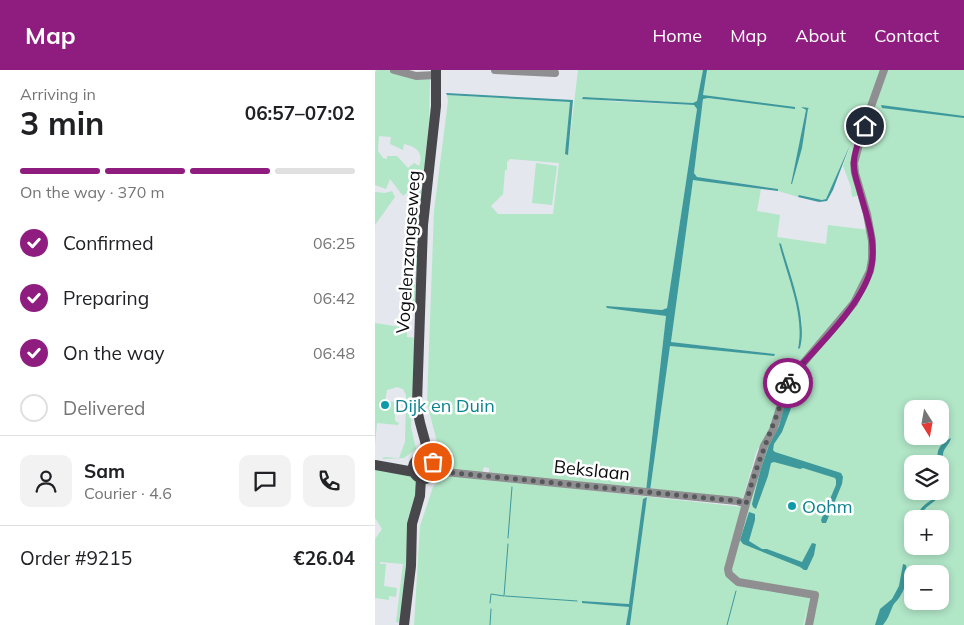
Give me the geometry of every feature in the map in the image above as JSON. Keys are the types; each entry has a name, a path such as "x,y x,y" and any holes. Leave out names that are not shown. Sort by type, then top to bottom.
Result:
{"main road":[{"name":"Vogelenzangseweg","path":"423,468 427,447 417,413 421,254 424,206 436,106 436,73"},
{"name":"Bekslaan","path":"375,464 423,468"},
{"path":"404,625 411,566 412,524 421,496 425,490 423,468"}],"street":[{"path":"394,70 416,76 436,73"},
{"path":"495,70 555,73"},
{"path":"809,625 815,594 738,582 729,574 728,569 764,446 773,430 789,380 854,303 870,271 872,259 867,214 855,173 854,163 884,70"},
{"name":"Bekslaan","path":"423,468 737,501 746,504"}],"green space":[{"path":"377,70 389,70 408,78 430,79 429,122 421,202 413,199 409,191 403,196 390,179 386,189 375,185 375,72","holes":["379,136 391,137 390,144 403,150 404,144 418,151 421,158 419,166 414,163 408,168 397,156 387,156 387,159 383,158 378,151"]},
{"path":"578,70 703,70 697,101 693,103 582,98 612,101 604,101 694,105 697,109 667,308 662,310 606,306 666,316 646,491 489,474 489,468 484,467 482,473 449,470 447,459 437,442 427,403 434,211 448,101 447,95 571,102 565,154 568,154","holes":["510,159 559,163 553,214 498,214 491,206 503,194 505,170 507,170 507,162"]},
{"path":"706,70 883,70 856,150 860,195 852,197 851,187 843,166 850,146 826,199 822,200 799,195 798,197 778,191 778,189 697,177 694,173 703,99 745,103 703,95","holes":["801,109 808,109 803,138 791,184 806,110"]},
{"path":"885,70 964,70 964,625 804,625 808,604 803,625 630,625 647,497 643,499 629,604 582,601 629,607 626,625 414,625 420,526 433,487 446,473 742,507 757,476 791,381 848,312 873,259 855,160"},
{"path":"536,163 557,166 552,205 532,203"},
{"path":"693,179 761,189 757,211 780,215 777,237 826,244 828,225 869,230 871,259 859,294 794,372 762,449 758,448 743,498 741,499 650,491 670,346 774,354 671,342","holes":["779,243 802,321 800,348 798,348 800,335 797,309"]},
{"path":"392,191 395,197 375,225 375,192 385,193"},
{"path":"414,204 426,206 422,270 406,269 409,228"},
{"path":"406,272 422,274 421,306 408,307 404,305"},
{"path":"375,323 407,328 407,337 417,338 411,427 416,449 404,458 382,459 384,457 399,458 405,442 406,395 403,389 397,387 387,390 385,401 395,402 395,421 399,423 398,425 377,423 375,445"},
{"path":"375,468 412,475 417,481 401,623 396,622 403,564 380,562 380,564 386,564 384,586 397,588 396,597 389,596 389,600 375,598 375,539 382,529 375,518"}],"water":[{"path":"703,70 707,70 703,95 795,107 795,109 708,98 703,99 694,173 697,177 778,189 778,191 693,180 671,342 775,354 774,356 670,346 650,491 646,491 666,316 607,308 606,306 662,310 667,308 697,109 694,105 582,99 583,97 693,103 697,101"},
{"path":"446,93 573,100 568,155 565,154 570,102 447,95"},
{"path":"881,105 964,116 964,118 882,108"},
{"path":"801,107 809,108 802,148 791,184 806,110"},
{"path":"850,145 827,201 819,202 798,197 799,195 822,200 826,199"},
{"path":"779,243 781,244 793,282 800,310 802,336 800,348 798,349 800,336 797,309"},
{"path":"795,377 802,379 782,432 774,444 773,450 841,473 843,477 842,484 826,523 822,523 821,520 836,485 836,480 835,478 803,468 771,463 756,509 752,504 761,468 769,445 779,426"},
{"path":"942,445 947,445 943,455 937,455"},
{"path":"647,497 630,625 626,625 629,607 582,603 582,601 629,604 643,499"},
{"path":"931,500 935,500 924,510 920,510"},
{"path":"749,512 755,514 755,520 749,541 762,549 767,549 802,562 812,543 816,544 814,555 807,570 743,544 740,540"},
{"path":"903,564 906,565 904,565 903,590 883,625 875,625 880,609 892,599 899,586"}],"waterway":[{"path":"508,538 512,487"},
{"path":"490,603 491,594 504,596 508,544"},
{"path":"727,625 736,591"},
{"path":"505,596 577,601"},
{"path":"490,625 491,609"}],"way so far":[{"path":"433,462 435,471 737,501 746,504 764,446 773,430 788,383"}],"place":[{"name":"Dijk en Duin","path":"385,405"},
{"name":"Oohm","path":"792,506"}],"route":[{"path":"788,383 795,372 848,312 860,295 868,278 872,259 871,241 867,214 855,173 854,163 865,126"}]}
